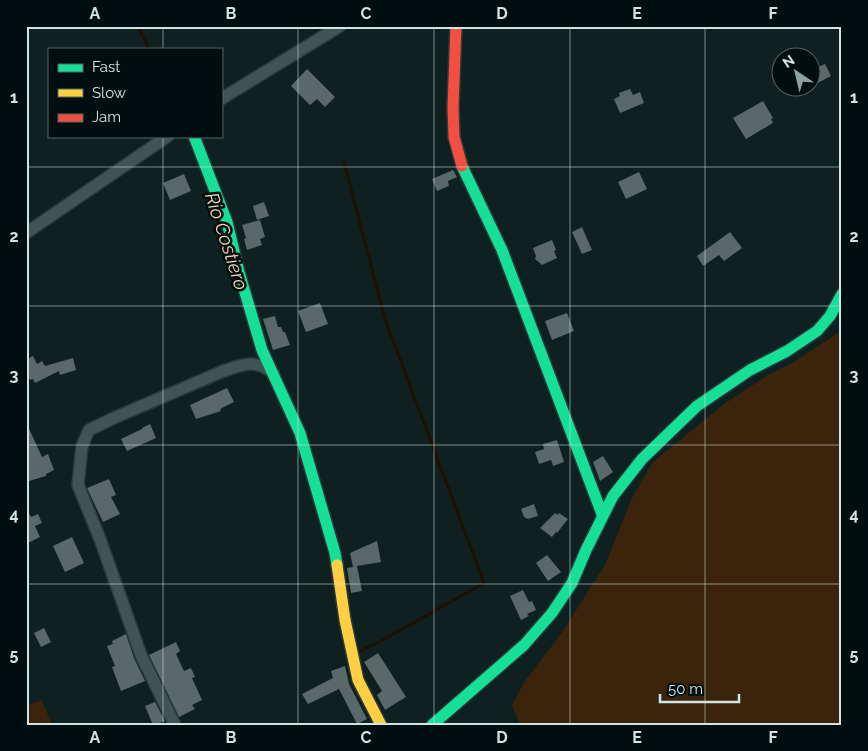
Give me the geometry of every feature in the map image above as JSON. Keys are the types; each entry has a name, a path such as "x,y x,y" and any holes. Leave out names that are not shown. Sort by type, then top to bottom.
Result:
{"street":[{"path":"222,97 340,26"},
{"path":"456,26 453,107 456,146 462,165 502,250 602,514"},
{"path":"26,233 165,138"},
{"path":"195,138 227,222 239,272 262,350 300,433 333,545 345,620 358,680 381,725"},
{"path":"432,725 506,662 552,613 572,583 602,514 612,496 642,459 697,406 750,370 787,351 817,331 830,316 842,294"},
{"path":"175,725 141,655 100,539 78,485 82,446 89,430 221,372 255,364 264,366 273,373"}],"shaded area":[{"path":"842,328 842,725 520,725 512,705 525,681 560,635 605,565 632,498 652,463 724,404 768,375 792,363 838,333"},
{"path":"42,700 52,725 26,725 26,706"}],"building":[{"path":"825,64 831,76 820,82 820,66"},
{"path":"307,69 335,97 325,107 317,99 310,105 291,86"},
{"path":"630,89 633,95 640,92 644,103 620,113 614,99 620,96 619,93"},
{"path":"763,101 773,118 771,119 773,123 746,139 733,118"},
{"path":"453,170 457,177 448,181 449,186 437,191 432,179"},
{"path":"639,172 647,189 626,199 618,182"},
{"path":"184,174 191,191 170,200 163,183"},
{"path":"264,202 269,216 257,220 253,206"},
{"path":"260,220 265,237 260,239 262,245 247,250 242,225"},
{"path":"582,227 592,250 582,254 572,232"},
{"path":"730,232 742,248 724,261 719,255 703,266 697,256"},
{"path":"552,240 557,258 542,265 535,259 536,256 533,248"},
{"path":"320,303 328,324 306,332 298,311"},
{"path":"567,313 574,331 552,340 545,321"},
{"path":"275,316 278,327 281,327 283,332 285,332 290,345 273,350 263,319"},
{"path":"33,356 37,364 42,361 45,366 73,358 76,370 60,375 59,371 35,383 33,379 30,380 26,372 26,360"},
{"path":"227,388 234,402 220,409 221,411 196,419 190,405"},
{"path":"26,422 42,457 48,454 54,470 46,474 46,476 26,482"},
{"path":"150,424 156,438 127,451 121,439"},
{"path":"557,440 564,462 553,466 551,460 539,464 535,452 544,449 543,444"},
{"path":"603,456 613,472 600,481 593,462"},
{"path":"109,479 116,495 111,497 120,514 103,522 87,488"},
{"path":"534,504 538,516 528,519 524,517 521,509"},
{"path":"26,508 31,517 38,514 42,523 35,526 40,537 26,544"},
{"path":"555,513 558,515 559,513 568,519 552,537 540,528"},
{"path":"72,537 84,563 65,572 53,546"},
{"path":"377,541 381,562 357,566 362,591 351,593 347,568 353,567 350,553"},
{"path":"547,555 561,572 548,581 536,563"},
{"path":"523,590 529,602 532,601 536,610 527,614 529,616 521,620 510,596"},
{"path":"44,628 51,642 41,647 34,633"},
{"path":"126,634 134,658 145,681 121,691 112,667 115,666 107,646 113,644 112,641"},
{"path":"176,642 180,651 176,654 184,671 191,668 195,677 192,678 202,700 192,705 195,709 179,717 149,655"},
{"path":"378,653 406,697 385,710 377,695 382,691 364,662"},
{"path":"345,666 349,684 367,719 357,724 339,689 308,704 302,694 333,678 331,671"},
{"path":"155,702 165,721 153,725 145,706"}],"waterway":[{"path":"138,26 149,48"},
{"path":"344,162 385,319 484,583 356,653"}],"traffic: fast":[{"path":"195,138 227,222 239,272 262,350 300,433 337,565"},
{"path":"462,166 502,250 602,514"},
{"path":"432,725 524,645 552,613 572,583 613,496 642,459 697,406 750,370 787,351 817,331 830,316 842,294"}],"traffic: slow":[{"path":"337,565 345,620 358,680 381,725"}],"traffic: jam":[{"path":"456,26 453,107 454,137 462,166"}],"water label":[{"name":"Rio Costiero","path":"227,241"}]}
